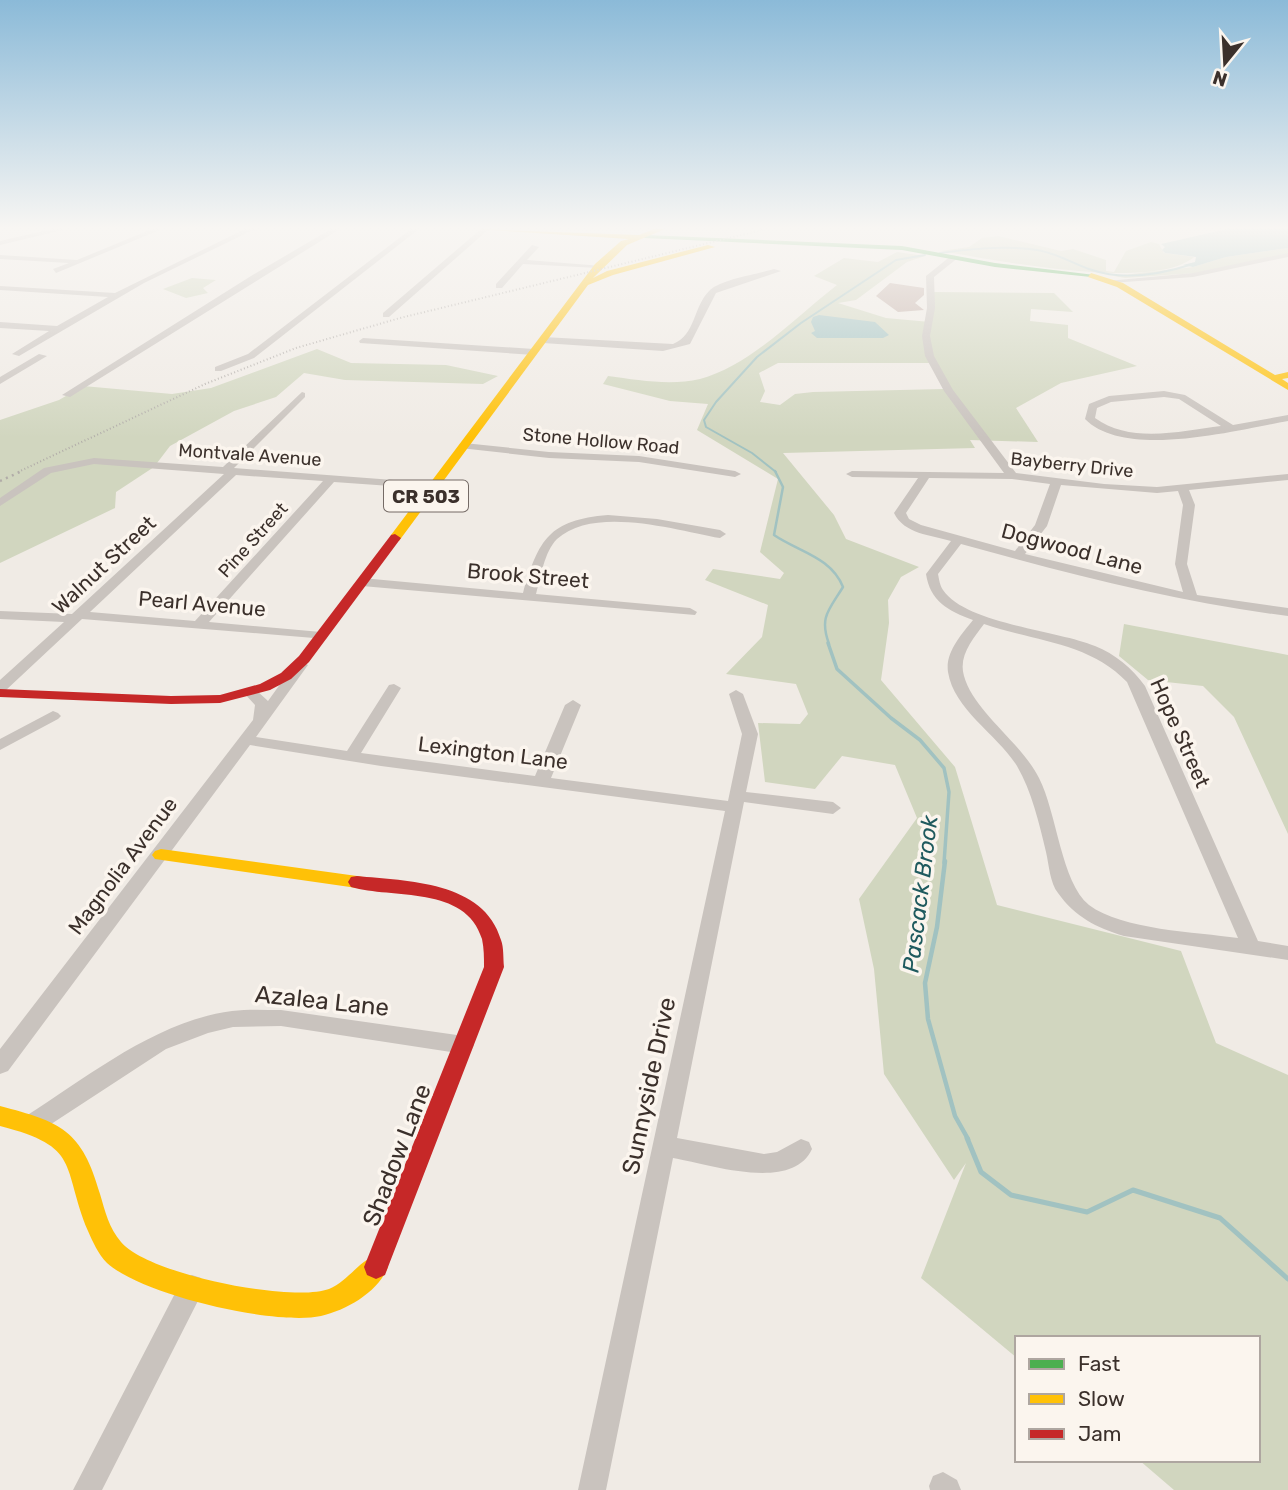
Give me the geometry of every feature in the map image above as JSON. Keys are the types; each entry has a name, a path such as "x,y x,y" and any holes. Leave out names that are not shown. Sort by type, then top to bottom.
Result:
{"main road":[{"name":"CR 503","path":"0,691 202,701 251,693 278,681 304,659 575,299"},
{"path":"1141,299 1283,380"},
{"name":"Shadow Lane","path":"0,1116 52,1130 68,1142 79,1158 97,1225 105,1241 118,1258 137,1270 192,1287 297,1306 313,1306 352,1292 380,1262 494,967 496,953 489,925 469,906 440,894 161,855"}],"street":[{"path":"0,381 42,356 16,354 110,299"},
{"path":"67,395 221,299"},
{"path":"218,369 251,356 326,299"},
{"path":"386,315 405,299"},
{"path":"363,341 663,348 680,346 687,342 710,299"},
{"path":"932,299 926,331 930,358 948,388 984,439 998,452 1012,476"},
{"path":"0,325 58,329"},
{"path":"1231,428 1186,399 1171,394 1109,399 1096,403 1090,409 1090,419 1098,426 1131,435 1231,428 1288,418"},
{"name":"Walnut Street","path":"0,691 230,471 302,395"},
{"name":"Stone Hollow Road","path":"464,446 549,455 639,459 735,474"},
{"name":"Montvale Avenue","path":"0,503 39,474 64,466 99,461 433,486"},
{"name":"Bayberry Drive","path":"852,474 1012,476 1126,489 1182,488 1288,477"},
{"name":"Dogwood Lane","path":"925,476 901,509 901,517 917,528 1192,598 1288,612"},
{"name":"Pine Street","path":"200,624 331,479"},
{"path":"1018,555 1041,526 1057,481"},
{"path":"1182,488 1189,505 1181,564 1192,598"},
{"path":"528,597 547,545 557,533 574,524 615,519 720,534"},
{"name":"Hope Street","path":"958,539 934,569 931,580 932,588 944,601 954,608 981,618 1082,646 1109,659 1138,686 1251,947"},
{"name":"Brook Street","path":"362,582 690,612"},
{"name":"Pearl Avenue","path":"0,615 77,616 200,624 321,636"},
{"path":"981,618 957,654 955,674 965,694 1025,766 1034,783 1064,888 1071,899 1094,917 1124,929 1288,953"},
{"path":"249,736 287,688 304,659"},
{"path":"352,755 394,688"},
{"name":"Magnolia Avenue","path":"0,1065 260,721 264,707 251,693"},
{"name":"Sunnyside Drive","path":"592,1490 750,734 736,694"},
{"path":"541,782 573,705"},
{"path":"0,745 53,716"},
{"name":"Lexington Lane","path":"249,736 352,755 541,782 833,808"},
{"name":"Azalea Lane","path":"34,1124 159,1043 205,1025 233,1019 281,1017 464,1045"},
{"path":"664,1146 764,1164 781,1162 801,1149"},
{"path":"87,1490 192,1287"}],"green space":[{"path":"821,299 858,299 838,303 886,318 930,322 931,299 1060,299 1073,312 1031,309 1030,321 1068,325 1068,338 1137,366 1061,383 1016,408 1038,442 970,440 975,448 783,453 834,515 846,539 919,567 901,577 888,600 889,623 881,680 955,767 997,905 1181,951 1216,1043 1288,1075 1288,1490 1174,1490 1141,1462 1260,1462 1260,1336 1015,1336 1015,1356 921,1278 966,1163 954,1180 884,1074 874,969 859,899 917,818 895,765 842,756 815,789 765,782 758,723 800,724 808,714 796,684 726,674 762,637 768,605 705,580 713,569 780,579 784,573 760,552 778,479 697,430 708,404 670,401 603,384 608,376 654,382 700,379 737,363 772,339","holes":["778,363 932,363 944,389 813,392 795,394 780,405 760,402 765,391 759,373"]},
{"path":"317,349 351,363 446,365 498,376 483,384 345,380 304,373 276,397 234,411 170,446 154,467 116,492 115,508 0,563 0,420 59,400 83,386 172,394 211,388"},
{"path":"1124,624 1288,655 1288,834 1234,717 1203,686 1148,680 1119,656"}],"water":[{"path":"819,315 875,322 889,335 883,338 817,338 811,333 815,331 811,322 813,317"}],"building":[{"path":"879,299 920,299 915,303 924,310 898,312"}],"waterway":[{"name":"Pascack Brook","path":"775,471 752,453 706,427 704,420 716,402 757,357 838,299"},
{"name":"Pascack Brook","path":"775,471 783,487 774,535 822,562 838,577 843,587 825,620 829,644"},
{"name":"Pascack Brook","path":"828,643 837,669 891,718 920,740 944,768 949,792 944,863"},
{"name":"Pascack Brook","path":"945,861 937,927 925,983 928,1019 955,1116 968,1139"},
{"name":"Pascack Brook","path":"967,1138 981,1172 1011,1195 1087,1212 1133,1190 1220,1218 1288,1279"}],"railway":[{"path":"18,472 205,384 296,348 480,299"},
{"path":"0,481 22,471"}],"traffic: slow":[{"path":"395,538 574,299"},
{"path":"1142,299 1288,387"},
{"path":"1274,378 1288,375"},
{"path":"161,855 357,882"},
{"path":"0,1116 42,1129 67,1145 75,1156 97,1224 108,1245 116,1255 154,1276 213,1293 275,1304 300,1305 319,1304 343,1295 364,1280 376,1267"}],"traffic: jam":[{"path":"0,693 171,700 220,699 265,687 286,676 304,659 395,538"},
{"path":"357,882 427,891 449,897 468,907 483,921 492,940 494,967 376,1267"}]}
